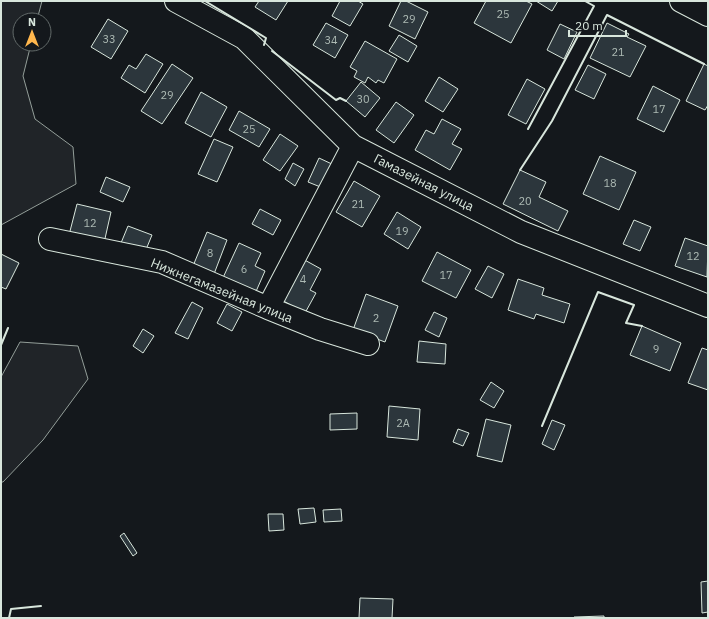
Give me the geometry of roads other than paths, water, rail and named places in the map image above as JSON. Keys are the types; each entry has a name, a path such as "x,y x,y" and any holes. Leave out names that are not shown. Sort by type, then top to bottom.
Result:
{"street":[{"name":"Гамазейная улица","path":"176,1 244,38 353,146 521,232 708,306"},
{"path":"681,1 708,15"},
{"path":"268,308 353,146"},
{"name":"Нижнегамазейная улица","path":"50,239 162,262 320,329 368,344"}]}
